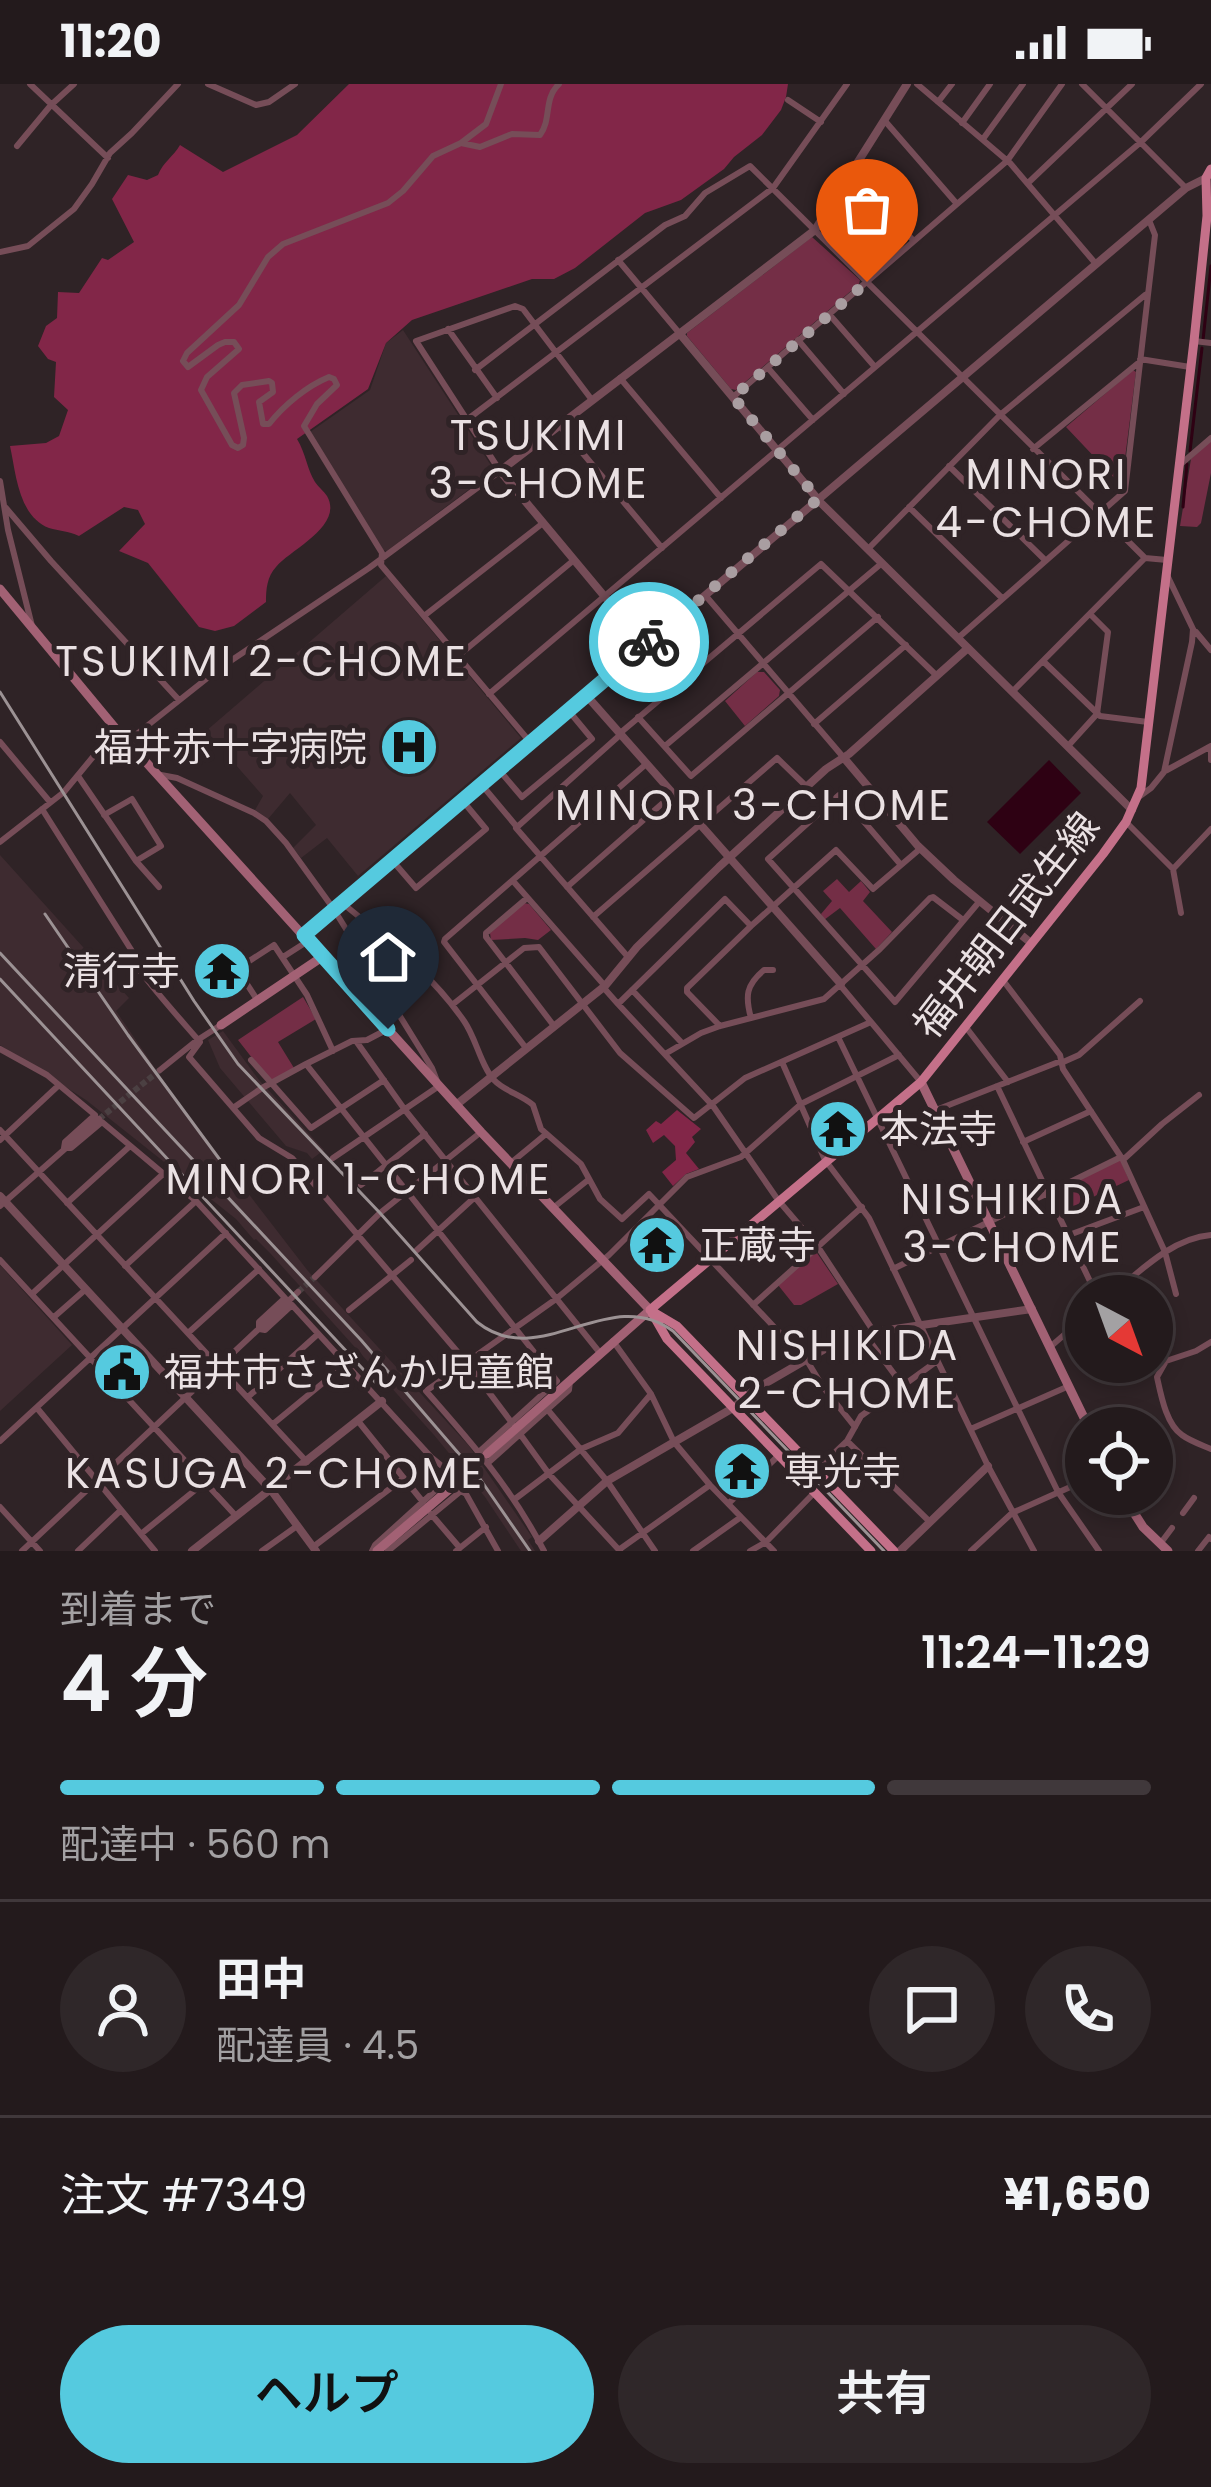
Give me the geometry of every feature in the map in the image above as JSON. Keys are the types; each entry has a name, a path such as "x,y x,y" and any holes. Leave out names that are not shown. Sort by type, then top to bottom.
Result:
{"main road":[{"name":"福井朝日武生線","path":"650,1310 921,1082 1132,810 1138,797 1180,464 1208,174"},
{"path":"0,589 116,729 456,1106 650,1310 668,1339 871,1551"},
{"path":"221,1025 322,957"},
{"path":"921,1082 1079,1407"},
{"path":"485,1456 650,1310"},
{"path":"650,1310 677,1326 897,1551"},
{"path":"374,1551 453,1486"},
{"path":"1135,1515 1166,1549"}],"street":[{"path":"30,84 108,158"},
{"path":"16,146 74,84"},
{"path":"0,252 28,246 67,215 110,153 178,84"},
{"path":"208,84 256,105 295,84"},
{"path":"501,84 490,120 461,143 433,156 388,203 283,244 268,257 239,304 183,361 188,367 225,342 234,342 238,349 207,377 201,390 238,448 244,438 234,393 242,385 272,383 273,392 259,402 263,424 269,424 316,382 334,379 337,385 317,404 304,426 382,553 381,565 530,742"},
{"path":"461,143 480,147 512,134 539,135 550,94 559,84"},
{"path":"468,419 773,188 847,84"},
{"path":"128,742 220,668 381,559 815,230 907,84"},
{"path":"917,84 1007,161 1096,264"},
{"path":"938,102 952,84"},
{"path":"962,123 990,84"},
{"path":"982,140 1023,84"},
{"path":"733,397 1007,161 1062,84"},
{"path":"1082,84 1186,188"},
{"path":"1028,183 1132,84"},
{"path":"489,694 1141,142 1201,84"},
{"path":"788,100 821,122"},
{"path":"884,120 957,204"},
{"path":"475,370 670,222 686,216 705,193 750,166 1144,558 1167,560"},
{"path":"283,957 391,859 1208,174"},
{"path":"849,175 914,241"},
{"path":"958,638 1125,491 1155,235 1149,220"},
{"path":"618,260 818,499 1132,810"},
{"path":"868,549 1000,415 1148,293"},
{"path":"592,400 523,309 515,306 416,341 500,470 645,645"},
{"path":"829,314 874,368"},
{"path":"448,329 496,398"},
{"path":"798,340 844,394"},
{"path":"1194,340 1211,343"},
{"path":"1033,448 1140,360 1190,367"},
{"path":"767,367 813,420"},
{"path":"620,378 721,498"},
{"path":"559,425 662,548"},
{"path":"1180,464 1211,438"},
{"path":"950,466 1045,560"},
{"path":"0,481 34,629"},
{"path":"909,507 1002,598"},
{"path":"7,508 179,700"},
{"path":"424,616 543,523"},
{"path":"1012,692 1144,558"},
{"path":"458,656 574,560"},
{"path":"664,746 882,562"},
{"path":"518,827 638,717 821,564 937,676"},
{"path":"1166,574 1193,629 1211,650"},
{"path":"704,595 921,848 1031,943"},
{"path":"1068,746 1097,714 1108,632 1090,614"},
{"path":"638,717 691,776 878,617"},
{"path":"1164,772 1193,629"},
{"path":"814,724 906,645"},
{"path":"456,1106 604,987 728,858 968,648"},
{"path":"1043,661 1097,714 1148,722"},
{"path":"586,695 841,984 921,1082"},
{"path":"498,769 522,797 592,739 568,710"},
{"path":"0,842 78,776 116,729"},
{"path":"0,742 50,802"},
{"path":"1138,797 1164,772 1211,747 1211,760"},
{"path":"592,916 777,758 807,787"},
{"path":"526,1048 445,939 645,765"},
{"path":"158,775 177,778 266,821 286,843 337,905 439,1086 333,1158"},
{"path":"78,776 158,887"},
{"path":"481,784 628,957"},
{"path":"567,887 672,795"},
{"path":"901,866 838,795 768,859 892,1000 898,1001 980,901"},
{"path":"104,815 132,799 161,846 136,861"},
{"path":"391,859 416,888 486,829 462,800"},
{"path":"42,809 144,970 141,972 199,1039"},
{"path":"1126,822 1173,869 1181,913"},
{"path":"1173,869 1211,830"},
{"path":"720,1026 687,988 836,850 873,889 921,848"},
{"path":"513,881 710,1104 818,1247 903,1386"},
{"path":"527,898 486,937 554,1026"},
{"path":"665,1054 720,1026 815,1003 861,966 930,898 964,920"},
{"path":"618,1004 725,899 752,926"},
{"path":"337,905 409,959 452,1005 476,1041 490,1076 529,1100 538,1125 581,1164 611,1211 622,1219 649,1194 805,1360 855,1427"},
{"path":"237,969 274,945 296,976 333,1051"},
{"path":"452,1005 524,948 539,947 620,1052 694,1118 745,1078 871,1022"},
{"path":"224,949 258,1001"},
{"path":"751,1018 747,990 764,970 773,970"},
{"path":"1002,979 1060,1055 1122,1158 1165,1252 1176,1294"},
{"path":"632,990 682,1042"},
{"path":"936,1110 1079,1055 1140,1001"},
{"path":"160,1070 221,1025"},
{"path":"965,1026 1009,1082"},
{"path":"233,1108 306,1064 388,1029"},
{"path":"838,1037 1058,1492 1099,1551"},
{"path":"199,1039 189,1057 264,1143 292,1158 512,1423"},
{"path":"356,1041 405,1110 600,1353"},
{"path":"0,1048 59,1085 94,1115 64,1148"},
{"path":"899,1055 801,1104 746,1154 687,1177 604,1260 426,1391 485,1456 541,1546 607,1481 836,1343 870,1333 1032,1309"},
{"path":"251,1060 311,1129 384,1081"},
{"path":"782,1062 825,1160 862,1207 1034,1551"},
{"path":"306,1064 557,1381"},
{"path":"59,1085 2,1135 308,1462"},
{"path":"997,1086 1086,1275"},
{"path":"893,1269 1122,1158 1199,1096"},
{"path":"1023,1142 1091,1111"},
{"path":"99,1119 2,1201 271,1490 314,1549 404,1478"},
{"path":"64,1148 71,1148 102,1123 196,1201 285,1298 260,1322 259,1329"},
{"path":"315,1277 406,1190 481,1132"},
{"path":"361,1185 424,1134"},
{"path":"511,1163 546,1134"},
{"path":"67,1203 130,1145"},
{"path":"32,1294 163,1174"},
{"path":"553,1208 588,1180"},
{"path":"417,1250 475,1197"},
{"path":"125,1266 196,1201"},
{"path":"753,1305 862,1207"},
{"path":"1068,1235 1144,1207"},
{"path":"0,1442 226,1233"},
{"path":"1136,1275 1165,1252 1211,1234"},
{"path":"0,1260 236,1516"},
{"path":"349,1310 411,1260"},
{"path":"188,1334 259,1269"},
{"path":"54,1317 86,1289"},
{"path":"22,1551 298,1292"},
{"path":"259,1329 265,1330 292,1305 448,1471 449,1478 375,1545 374,1551"},
{"path":"248,1397 317,1334"},
{"path":"1050,1347 1065,1334"},
{"path":"613,1341 651,1394 674,1442 774,1551"},
{"path":"1211,1342 1166,1361 1157,1377 1175,1427 1182,1436 1211,1449"},
{"path":"804,1483 847,1441 861,1417 938,1360"},
{"path":"273,1424 346,1364"},
{"path":"571,1379 569,1390 520,1434 485,1456 557,1381 571,1379"},
{"path":"971,1429 1069,1387"},
{"path":"515,1499 581,1449 618,1433 651,1394"},
{"path":"192,1551 382,1401"},
{"path":"37,1408 155,1551"},
{"path":"548,1408 655,1551"},
{"path":"358,1421 423,1502"},
{"path":"520,1434 549,1474 619,1550 710,1485"},
{"path":"847,1441 930,1522"},
{"path":"728,1504 778,1456"},
{"path":"897,1551 988,1466"},
{"path":"141,1534 205,1482"},
{"path":"974,1550 1012,1513 1065,1489"},
{"path":"388,1551 462,1491 498,1551"},
{"path":"750,1551 766,1542 814,1493"},
{"path":"1183,1514 1193,1498"},
{"path":"0,1507 40,1551"},
{"path":"78,1551 121,1510"},
{"path":"431,1514 458,1549 486,1527"},
{"path":"693,1551 741,1517"},
{"path":"262,1551 297,1526"},
{"path":"1166,1549 1172,1528"},
{"path":"1198,1551 1211,1539"},
{"path":"86,1543 94,1551"}],"shaded area":[{"path":"349,84 788,84 781,110 762,135 681,200 645,213 554,279 532,279 412,320 386,343 368,389 297,439 312,477 327,496 330,507 322,527 273,571 266,602 234,626 215,631 199,627 148,563 119,551 145,524 138,510 124,507 79,536 49,528 25,504 10,446 46,443 59,436 68,410 54,397 56,362 38,346 46,326 57,318 58,292 79,293 102,258 108,260 134,242 112,199 128,175 147,180 158,175 180,145 223,172 297,135"},
{"path":"812,237 859,284 736,390 731,389 687,333"},
{"path":"403,330 492,472 387,551 310,432 370,390 386,343"},
{"path":"1136,372 1119,483 1066,427"},
{"path":"1211,440 1211,473 1201,523 1180,526 1191,459"},
{"name":"福井赤十字病院","path":"386,576 521,738 358,876 327,838 301,858 293,848 316,825 290,793 268,819 255,810 263,796 206,731"},
{"path":"757,672 764,672 780,690 779,696 745,726 725,701"},
{"path":"1049,760 1081,793 1020,854 987,822"},
{"path":"0,855 129,998 116,1011 183,1109 308,1271 469,1446 532,1537 528,1540 535,1551 521,1551 434,1435 236,1219 86,1100 0,1045"},
{"path":"837,879 849,892 861,881 870,892 863,901 892,932 876,949 840,908 824,920 821,914 832,901 823,891"},
{"path":"524,903 551,930 538,940 491,940 490,933"},
{"path":"303,997 316,1019 278,1042 294,1068 271,1082 238,1040"},
{"path":"223,1031 259,1080 324,1150 312,1159 286,1146 220,1068 208,1040"},
{"path":"677,1110 701,1129 686,1153 699,1169 673,1186 662,1172 676,1160 675,1146 664,1135 653,1143 646,1130"},
{"path":"1120,1159 1129,1180 1059,1213 1051,1193"},
{"path":"817,1253 838,1284 794,1305 778,1285"},
{"path":"0,1265 72,1345 0,1411"}],"waterway":[{"path":"1203,340 1211,266"},
{"path":"1190,451 1202,348"},
{"path":"1183,507 1187,464"}],"tunnel":[{"path":"99,1119 160,1070"},
{"path":"298,1292 315,1277"},
{"path":"453,1486 487,1454"}],"tram line":[{"path":"0,692 238,1064 477,1322 501,1335 525,1338 624,1317 648,1319 673,1331 884,1551"}],"railway":[{"path":"45,914 237,1183"},
{"path":"0,953 361,1340 478,1476 530,1551"},
{"path":"0,979 375,1382"}],"way so far":[{"path":"649,642 818,499 733,397 867,282"}],"place":[{"name":"福井赤十字病院","path":"409,747"},
{"name":"清行寺","path":"222,971"},
{"name":"本法寺","path":"838,1129"},
{"name":"正蔵寺","path":"657,1245"},
{"name":"福井市さざんか児童館","path":"122,1372"},
{"name":"専光寺","path":"742,1471"}],"district":[{"name":"TSUKIMI 3-CHOME","path":"539,459"},
{"name":"MINORI 4-CHOME","path":"1047,498"},
{"name":"TSUKIMI 2-CHOME","path":"262,661"},
{"name":"MINORI 3-CHOME","path":"754,805"},
{"name":"MINORI 1-CHOME","path":"359,1179"},
{"name":"NISHIKIDA 3-CHOME","path":"1013,1223"},
{"name":"NISHIKIDA 2-CHOME","path":"848,1369"},
{"name":"KASUGA 2-CHOME","path":"275,1473"}],"route":[{"path":"388,1029 304,935 649,642"}]}
